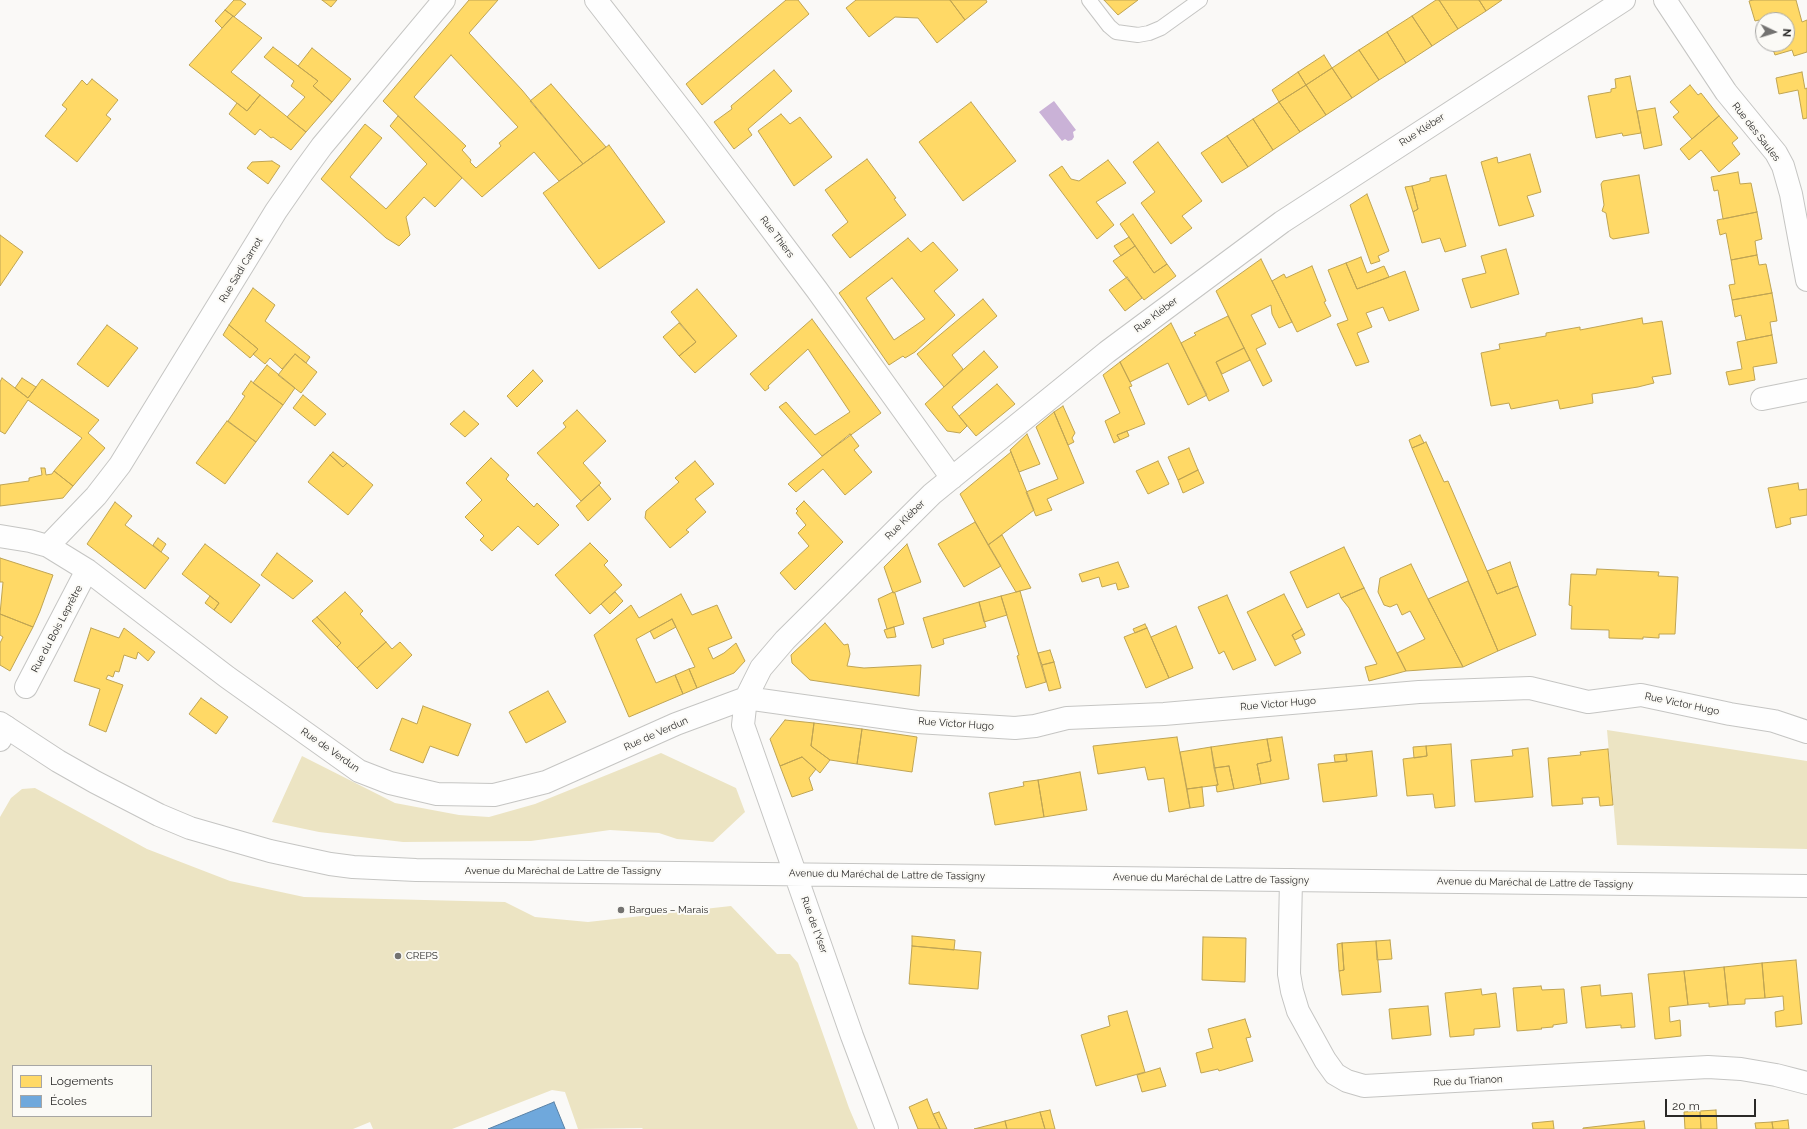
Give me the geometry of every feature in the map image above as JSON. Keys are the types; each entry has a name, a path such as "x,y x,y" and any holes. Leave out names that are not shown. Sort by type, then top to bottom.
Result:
{"street":[{"name":"Rue Sadi Carnot","path":"48,546 96,496 120,465 276,211 303,172 327,140 444,0"},
{"name":"Rue Thiers","path":"596,0 693,125 798,266 952,478"},
{"name":"Rue Kléber","path":"746,698 761,668 776,649 916,509 1107,352 1282,222 1624,0"},
{"name":"Rue des Saules","path":"1665,0 1726,92 1776,154 1783,166 1791,194 1807,280"},
{"path":"1762,399 1807,390"},
{"name":"Rue de Verdun","path":"0,536 30,540 48,546 87,570 226,677 359,771 403,786 438,794 494,795 546,782 676,724 746,698"},
{"name":"Rue du Bois Leprêtre","path":"26,687 87,570"},
{"name":"Rue Victor Hugo","path":"746,698 917,722 1014,728 1067,718 1157,714 1419,692 1530,688 1588,702 1641,695 1730,714 1774,721 1807,732"},
{"name":"Rue de l'Yser","path":"746,698 743,725 745,735 852,1036 887,1129"},
{"name":"Avenue du Maréchal de Lattre de Tassigny","path":"2,730 159,815 190,828 230,840 330,864 353,867 416,870 795,873 1807,886"},
{"name":"Rue du Trianon","path":"1291,880 1289,974 1292,991 1298,1011 1325,1060 1335,1074 1347,1081 1364,1086 1708,1067 1741,1069 1807,1083"}],"lane":[{"path":"1089,0 1109,26 1116,32 1138,35 1149,33 1161,28 1200,0"}],"shaded area":[{"path":"1054,101 1076,130 1073,132 1074,137 1072,140 1068,141 1065,139 1062,141 1039,112"},
{"path":"1607,730 1807,761 1807,849 1617,845"},
{"path":"661,753 736,788 745,812 713,842 677,839 659,833 610,830 531,841 403,842 319,832 272,822 302,756 395,803 459,815 489,817 535,804"},
{"name":"CREPS","path":"35,788 147,849 230,881 304,897 505,902 535,917 588,922 731,906 777,954 790,954 798,963 849,1108 858,1129 578,1129 565,1092 552,1090 452,1129 373,1129 370,1122 353,1129 0,1129 0,817 11,798 22,789"}],"building: Logements":[{"path":"234,0 240,0 246,4 234,17 225,10"},
{"path":"322,0 337,0 331,7"},
{"path":"469,0 498,0 469,33 522,90 583,164 559,181 534,152 482,197 383,101","holes":["451,55 518,127 499,143 501,146 476,168 462,150 466,146 414,97"]},
{"path":"786,0 798,0 809,14 702,105 686,84"},
{"path":"856,0 950,0 965,20 937,43 918,18 895,17 869,37 846,8"},
{"path":"950,0 986,0 987,2 965,20"},
{"path":"1104,0 1138,0 1118,15"},
{"path":"1436,0 1439,0 1458,29 1432,46 1412,16"},
{"path":"1439,0 1479,0 1486,11 1458,29"},
{"path":"1479,0 1502,0 1486,11"},
{"path":"1796,0 1802,22 1807,20 1807,52 1794,56 1793,52 1795,52 1795,12 1755,12 1755,21 1749,1"},
{"path":"225,10 233,16 222,28 215,21"},
{"path":"233,16 262,38 231,72 260,95 247,111 189,65"},
{"path":"1412,16 1432,46 1406,63 1387,32"},
{"path":"1387,32 1406,63 1379,80 1359,50"},
{"path":"273,47 318,81 313,86 332,102 306,132 287,117 305,97 291,86 294,81 264,57"},
{"path":"312,48 351,79 332,102 313,86 318,81 298,66"},
{"path":"1359,50 1379,80 1352,98 1332,68"},
{"path":"1774,52 1785,52 1775,55"},
{"path":"1324,55 1332,68 1306,85 1298,72"},
{"path":"1332,68 1352,98 1326,115 1306,85"},
{"path":"774,70 792,91 748,129 752,135 734,149 714,122 732,109 731,106"},
{"path":"1298,72 1306,85 1279,102 1272,90"},
{"path":"1802,72 1805,89 1807,88 1807,118 1803,119 1798,90 1779,94 1776,78"},
{"path":"1630,76 1641,133 1623,136 1622,133 1596,138 1588,96 1611,92 1611,89 1616,88 1615,79"},
{"path":"92,79 118,100 106,115 111,119 77,162 45,136 67,109 62,105 82,80 87,85"},
{"path":"551,84 606,147 583,164 530,101"},
{"path":"1306,85 1326,115 1300,132 1279,102"},
{"path":"1690,85 1698,95 1701,93 1719,116 1692,139 1673,117 1679,112 1670,102"},
{"path":"260,95 306,132 291,150 273,137 271,138 260,129 255,135 229,114 237,103 247,111"},
{"path":"971,102 1016,161 963,201 919,142"},
{"path":"1279,102 1300,132 1273,150 1253,119"},
{"path":"1655,108 1662,145 1644,149 1637,111"},
{"path":"781,114 790,124 800,117 832,157 794,186 758,131"},
{"path":"398,116 462,178 435,207 424,197 406,217 410,235 399,246 386,238 321,179 365,124 382,138 350,177 386,209 427,164 390,126"},
{"path":"1719,116 1738,138 1732,143 1740,154 1719,172 1701,150 1689,160 1680,149"},
{"path":"1253,119 1273,150 1248,167 1227,136"},
{"path":"1227,136 1248,167 1222,183 1201,153"},
{"path":"1158,142 1202,201 1182,216 1192,228 1171,244 1141,203 1155,192 1133,162"},
{"path":"609,145 665,222 599,269 543,193"},
{"path":"1530,154 1541,192 1527,196 1534,216 1499,226 1481,162 1497,157 1498,163"},
{"path":"867,159 896,198 894,199 906,215 850,258 832,235 848,222 825,190"},
{"path":"1108,160 1126,183 1096,202 1114,225 1097,239 1049,175 1062,166 1071,179 1079,181"},
{"path":"272,161 280,166 268,184 247,168 252,162"},
{"path":"1738,172 1740,184 1751,183 1757,212 1723,219 1718,190 1714,191 1711,177"},
{"path":"1446,175 1466,246 1445,252 1440,238 1422,243 1413,212 1418,209 1412,186 1430,181 1430,178"},
{"path":"1639,175 1649,233 1613,239 1610,237 1606,213 1602,211 1604,205 1601,184 1603,181"},
{"path":"1412,186 1418,209 1413,212 1405,187"},
{"path":"1367,194 1389,251 1378,256 1380,261 1371,264 1350,205"},
{"path":"1757,212 1762,239 1755,241 1757,255 1731,260 1726,233 1720,235 1717,220"},
{"path":"1133,214 1167,264 1154,273 1120,224"},
{"path":"0,235 23,252 0,286"},
{"path":"1129,237 1135,246 1121,256 1114,246"},
{"path":"908,238 921,252 933,242 958,270 934,291 955,315 915,352 905,358 903,356 889,365 839,293","holes":["892,278 925,319 894,340 866,298"]},
{"path":"1135,246 1154,273 1167,264 1176,276 1144,300 1113,261"},
{"path":"1506,249 1519,294 1471,308 1462,279 1486,273 1481,256"},
{"path":"1757,255 1759,265 1766,264 1772,293 1732,300 1729,285 1735,284 1731,260"},
{"path":"1361,257 1367,273 1384,266 1389,277 1357,289 1346,263"},
{"path":"1261,259 1292,322 1279,328 1272,314 1271,305 1251,315 1266,344 1256,349 1272,381 1263,386 1216,291"},
{"path":"1346,263 1357,289 1405,271 1419,310 1389,321 1383,307 1366,313 1372,327 1357,333 1369,362 1356,366 1337,324 1348,320 1328,270"},
{"path":"1312,266 1326,301 1324,302 1331,316 1297,332 1272,281 1284,274 1286,278"},
{"path":"1127,277 1142,298 1125,311 1109,290"},
{"path":"253,288 275,305 265,321 310,357 306,363 295,354 282,369 270,358 265,364 253,354 258,349 229,325"},
{"path":"697,289 737,336 695,373 679,356 696,342 671,312"},
{"path":"1772,293 1777,321 1770,322 1772,335 1746,340 1741,315 1735,317 1732,300"},
{"path":"983,299 997,316 952,355 963,369 944,387 917,354"},
{"path":"1228,316 1244,348 1216,362 1229,391 1209,401 1181,343 1196,335 1194,333"},
{"path":"1642,318 1643,324 1662,321 1671,374 1652,377 1654,383 1592,394 1593,403 1560,409 1558,400 1511,409 1509,403 1491,406 1481,353 1500,349 1499,344 1546,336 1546,333 1580,327 1580,330"},
{"path":"812,319 881,413 822,456 779,407 786,402 815,435 850,412 808,349 768,386 769,388 765,391 750,374"},
{"path":"679,323 696,342 679,356 663,337"},
{"path":"1171,323 1207,395 1188,405 1168,363 1130,382 1120,362"},
{"path":"107,325 138,348 108,387 77,364"},
{"path":"229,325 258,349 250,358 223,335"},
{"path":"1772,335 1777,363 1753,367 1755,380 1729,385 1726,372 1742,369 1737,342"},
{"path":"1244,348 1250,360 1222,374 1216,362"},
{"path":"984,351 998,367 952,407 967,426 960,433 947,431 925,404"},
{"path":"295,354 317,372 301,393 278,375"},
{"path":"1120,362 1132,386 1129,387 1145,424 1117,435 1120,440 1114,443 1105,421 1120,413 1103,375"},
{"path":"267,365 295,388 283,405 253,383"},
{"path":"533,370 543,381 517,407 507,396"},
{"path":"2,378 28,398 42,379 99,420 88,433 105,448 73,486 54,471 82,438 28,400 5,434 0,431 0,382"},
{"path":"22,378 36,387 28,398 15,388"},
{"path":"251,381 283,405 256,442 228,421 245,396 242,394"},
{"path":"997,384 1015,404 976,436 959,416"},
{"path":"303,395 326,414 315,426 293,408"},
{"path":"1063,406 1075,433 1072,438 1074,442 1068,445 1054,412"},
{"path":"577,410 606,441 583,463 601,483 581,501 537,453 566,427 563,423"},
{"path":"464,411 479,424 465,437 450,424"},
{"path":"1054,412 1084,483 1047,499 1052,510 1036,516 1026,492 1058,479 1036,427"},
{"path":"227,421 256,442 225,484 196,463"},
{"path":"1127,431 1129,436 1120,440 1117,435"},
{"path":"850,434 859,446 854,450 872,472 845,495 823,469 796,492 788,484"},
{"path":"1027,434 1040,464 1019,472 1010,450"},
{"path":"1420,435 1424,443 1412,448 1409,440"},
{"path":"1426,442 1444,482 1448,481 1497,594 1518,586 1536,635 1498,651 1412,448"},
{"path":"1189,448 1198,470 1178,480 1168,457"},
{"path":"333,452 347,463 343,467 330,455"},
{"path":"1011,452 1034,510 988,545 960,494"},
{"path":"330,455 343,467 347,463 373,485 348,515 308,482"},
{"path":"491,458 509,475 506,479 534,507 537,503 559,525 538,545 518,526 492,551 480,540 484,536 465,517 482,500 466,483"},
{"path":"695,461 714,484 695,499 706,512 686,530 689,532 670,548 645,518 646,511 679,482 675,478"},
{"path":"1158,461 1169,484 1148,494 1136,471"},
{"path":"41,468 45,468 46,475 52,474 54,471 73,486 63,498 0,506 0,485 29,481 29,478 42,475"},
{"path":"1198,470 1204,483 1183,493 1178,480"},
{"path":"1798,483 1799,490 1807,489 1807,515 1790,518 1791,524 1776,528 1768,488"},
{"path":"599,485 611,499 588,521 576,506"},
{"path":"804,501 843,542 795,590 780,573 809,546 798,533 806,525 796,513 798,511 796,509"},
{"path":"115,502 132,516 125,525 169,558 145,589 87,544"},
{"path":"975,522 1001,566 964,587 938,544"},
{"path":"1002,535 1031,588 1016,592 988,545"},
{"path":"158,538 166,544 161,552 153,545"},
{"path":"590,543 608,561 604,565 622,585 590,614 555,575"},
{"path":"205,544 260,585 231,623 214,610 219,603 182,574"},
{"path":"907,544 921,582 893,593 884,567"},
{"path":"1344,547 1364,588 1341,598 1339,593 1307,608 1290,572"},
{"path":"277,553 313,581 293,599 261,575"},
{"path":"0,558 53,575 33,627 0,614 3,582 0,582"},
{"path":"1118,562 1129,587 1118,590 1116,583 1102,587 1099,577 1082,582 1079,574"},
{"path":"1510,562 1518,586 1497,594 1487,571"},
{"path":"1411,564 1463,667 1406,671 1397,653 1425,639 1410,611 1402,615 1397,604 1390,607 1384,605 1378,592 1380,578"},
{"path":"1597,569 1659,572 1658,576 1678,577 1675,634 1659,634 1659,638 1643,637 1643,639 1609,638 1609,630 1571,629 1572,606 1569,605 1571,574 1596,575"},
{"path":"1468,581 1498,651 1463,667 1428,599"},
{"path":"1364,588 1406,671 1369,681 1365,667 1377,664 1349,608 1341,598"},
{"path":"1020,591 1046,682 1026,688 1017,656 1019,655 1001,596"},
{"path":"345,592 363,611 360,614 386,642 357,668 337,647 341,643 317,617"},
{"path":"615,592 623,601 610,614 601,604"},
{"path":"893,592 895,593 904,624 887,629 878,599"},
{"path":"681,594 692,615 717,605 732,638 708,648 713,659 724,653 736,643 745,661 734,673 697,688 689,669 695,667 672,619 636,639 656,683 675,675 683,694 629,717 594,635 631,605 639,618"},
{"path":"1284,594 1302,629 1292,635 1301,653 1275,666 1247,612"},
{"path":"1227,595 1256,660 1233,670 1224,651 1219,654 1198,607"},
{"path":"210,596 219,603 214,610 205,603"},
{"path":"1001,596 1007,615 984,622 979,602"},
{"path":"979,602 986,627 943,639 944,644 932,648 923,618"},
{"path":"0,614 33,627 10,671 0,665 0,643 3,637 0,635"},
{"path":"317,617 341,643 337,647 312,621"},
{"path":"672,619 676,627 654,639 650,631"},
{"path":"825,623 844,645 848,644 850,654 847,666 864,668 921,665 919,696 810,680 792,663 791,655"},
{"path":"1145,624 1147,628 1135,633 1133,629"},
{"path":"1176,626 1193,668 1169,678 1151,637"},
{"path":"894,627 896,637 887,638 884,630"},
{"path":"91,628 119,638 124,628 155,652 148,661 138,652 136,659 124,655 119,672 115,671 113,677 108,675 106,679 123,685 106,732 89,725 100,689 74,681"},
{"path":"1147,628 1169,678 1146,688 1124,637"},
{"path":"1302,629 1305,635 1295,640 1292,635"},
{"path":"386,642 392,649 400,642 412,655 377,689 357,668"},
{"path":"1050,650 1054,662 1042,665 1038,653"},
{"path":"1054,662 1061,688 1049,691 1042,665"},
{"path":"689,669 697,688 683,694 675,675"},
{"path":"548,691 566,722 526,743 509,712"},
{"path":"201,698 228,717 216,734 189,714"},
{"path":"423,706 471,724 458,756 430,746 423,763 390,750 402,718 417,724"},
{"path":"785,720 814,723 811,746 830,760 820,773 802,757 780,766 770,739"},
{"path":"814,723 862,729 857,764 830,760 811,746"},
{"path":"862,729 917,737 912,772 857,764"},
{"path":"1177,737 1190,808 1169,812 1164,778 1148,780 1145,767 1098,774 1093,746"},
{"path":"1282,737 1289,779 1261,784 1257,764 1271,761 1267,739"},
{"path":"1267,739 1271,761 1257,764 1261,784 1234,789 1229,766 1214,768 1211,747"},
{"path":"1451,744 1455,806 1435,808 1433,794 1407,796 1403,759 1427,756 1426,746"},
{"path":"1426,746 1427,756 1414,758 1413,747"},
{"path":"1211,747 1218,785 1187,789 1180,752"},
{"path":"1528,748 1533,797 1475,802 1471,760 1513,756 1512,750"},
{"path":"1608,749 1613,805 1600,806 1599,797 1582,798 1583,804 1552,806 1548,758 1581,755 1580,752"},
{"path":"1372,751 1377,796 1323,802 1318,764 1347,761 1346,754"},
{"path":"1346,754 1347,761 1335,762 1334,755"},
{"path":"802,757 816,769 809,778 813,790 792,797 780,766"},
{"path":"1229,766 1234,789 1217,792 1216,785 1218,785 1214,768"},
{"path":"1080,772 1087,810 1044,817 1038,780"},
{"path":"1038,780 1044,817 995,825 989,793 1024,786 1023,782"},
{"path":"1202,787 1204,806 1190,808 1187,789"},
{"path":"912,936 955,940 954,950 912,946"},
{"path":"1203,937 1246,938 1245,982 1202,980"},
{"path":"1390,940 1392,959 1377,960 1376,941"},
{"path":"1376,941 1381,992 1342,995 1339,971 1344,970 1342,943"},
{"path":"1342,943 1344,970 1339,971 1337,944"},
{"path":"912,946 981,952 978,989 909,984"},
{"path":"1796,960 1802,1024 1776,1027 1775,1012 1784,1010 1783,996 1765,998 1762,963"},
{"path":"1762,963 1765,998 1745,999 1745,1004 1728,1005 1724,967"},
{"path":"1724,967 1728,1005 1709,1007 1709,1003 1688,1005 1684,971"},
{"path":"1684,971 1688,1005 1669,1007 1670,1022 1680,1020 1681,1036 1655,1039 1648,974"},
{"path":"1600,985 1601,996 1632,993 1635,1027 1621,1028 1621,1025 1586,1028 1581,987"},
{"path":"1541,986 1542,990 1564,989 1567,1023 1553,1025 1553,1027 1541,1028 1542,1029 1517,1031 1513,988"},
{"path":"1481,989 1482,995 1496,993 1500,1027 1474,1029 1474,1035 1450,1037 1445,993"},
{"path":"1428,1006 1431,1035 1392,1039 1389,1009"},
{"path":"1127,1011 1145,1072 1096,1086 1081,1035 1110,1026 1108,1016"},
{"path":"1245,1019 1251,1037 1246,1038 1253,1061 1219,1071 1218,1069 1201,1073 1196,1053 1213,1048 1208,1029"},
{"path":"1160,1068 1166,1086 1142,1092 1137,1075"},
{"path":"927,1099 940,1129 918,1129 909,1107"},
{"path":"1050,1110 1055,1129 1045,1129 1040,1112"},
{"path":"1716,1110 1717,1129 1701,1129 1700,1111"},
{"path":"1700,1111 1701,1129 1685,1129 1684,1112"},
{"path":"939,1112 947,1129 940,1129 933,1114"},
{"path":"1040,1112 1045,1129 1007,1129 1005,1121"},
{"path":"1788,1120 1789,1129 1773,1129 1772,1122"},
{"path":"1005,1121 1007,1129 974,1129"},
{"path":"1553,1121 1554,1129 1533,1129 1532,1123"},
{"path":"1644,1121 1645,1129 1583,1129 1583,1128"},
{"path":"1772,1122 1773,1129 1756,1129 1755,1123"}],"building: Écoles":[{"path":"554,1102 565,1129 488,1129"}],"place":[{"name":"Bargues – Marais","path":"621,910"},
{"name":"CREPS","path":"398,956"}]}
